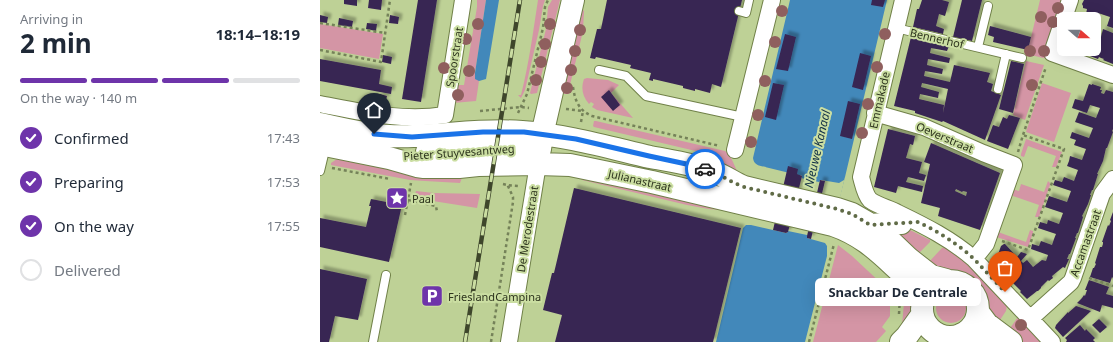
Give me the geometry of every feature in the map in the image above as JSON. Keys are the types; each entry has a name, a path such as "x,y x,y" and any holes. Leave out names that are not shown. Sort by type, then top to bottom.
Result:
{"main road":[{"path":"538,164 542,135 573,0"},
{"name":"Pieter Stuyvesantweg","path":"320,124 361,132 412,137 499,131 524,132 542,135"},
{"name":"Pieter Stuyvesantweg","path":"389,158 419,152 444,152 522,147 535,142 542,135"},
{"name":"Julianastraat","path":"542,135 576,139 691,165 715,172 738,184 758,198"},
{"name":"Pieter Stuyvesantweg","path":"323,145 389,158 424,167 538,164"},
{"name":"Julianastraat","path":"538,164 570,165 758,198 835,225"},
{"path":"852,214 884,235 908,258 931,276 946,280 955,280 970,288 978,303 978,312 970,329 954,337 931,338 918,289 868,243 847,230 835,225 852,214"},
{"path":"870,225 910,223"},
{"path":"901,342 907,336 923,307 928,290 937,283 946,280"},
{"path":"978,312 987,324 1011,342"},
{"path":"962,334 977,338 984,342"}],"street":[{"name":"Spoorstraat","path":"320,104 373,114 402,117 431,117 445,115 463,0"},
{"path":"735,150 772,0"},
{"name":"Emmakade","path":"902,0 861,177 868,199 910,223"},
{"path":"1070,0 1052,53 1113,75"},
{"name":"Oeverstraat","path":"875,113 924,127 983,154 1014,165"},
{"name":"De Merodestraat","path":"509,342 538,164"},
{"path":"974,259 986,244 1014,165"},
{"name":"Accamastraat","path":"1031,318 1071,282 1102,194 1113,179"},
{"path":"910,223 947,238 964,250 1031,318 1052,342"}],"lane":[{"path":"739,11 746,13 749,0"},
{"name":"Bennerhof","path":"978,47 988,6"},
{"name":"Bennerhof","path":"896,28 1022,58"},
{"path":"998,89 1006,54"},
{"path":"599,70 626,76 646,96 743,117"},
{"path":"320,171 323,145"},
{"path":"372,342 386,275"}],"path":[{"path":"320,50 381,62 390,0"},
{"path":"476,112 521,107 527,94 543,28 545,8 548,0"},
{"path":"320,23 385,33"},
{"path":"1014,165 1052,53"},
{"path":"583,111 599,118 735,150"},
{"path":"988,236 1028,250 1064,149 1023,135"},
{"path":"1050,175 1054,177"},
{"path":"405,215 411,183"},
{"path":"491,342 513,202 513,198 507,186"},
{"path":"408,200 436,206 437,212"},
{"path":"1032,224 1037,225"},
{"path":"809,342 835,225"},
{"path":"1084,276 1113,286"},
{"path":"898,291 900,298 899,317"}],"shaded area":[{"path":"477,0 486,0 475,73 479,81 476,101 453,103 456,85 464,85"},
{"path":"538,0 545,0 525,90 521,98 518,95 521,95 526,72"},
{"path":"552,0 560,0 537,93 531,94 546,29 548,7"},
{"path":"1040,0 1067,0 1063,12 1057,12 1057,30 1047,59 1027,54"},
{"path":"582,9 584,11 583,31 569,94 563,94 563,85"},
{"path":"320,24 383,34 379,59 320,48"},
{"path":"1026,61 1044,65 1025,120 1013,115"},
{"path":"584,79 608,80 619,85 611,93 633,118 597,110 592,107 594,104 591,102 589,104 583,92"},
{"path":"1042,83 1071,93 1054,142 1026,132"},
{"path":"594,121 725,151 729,155 739,174 710,156 700,152 594,127"},
{"path":"1026,139 1062,152 1056,167 1052,167 1056,156 1028,146 1024,157 1021,156"},
{"path":"337,159 364,165 413,172 463,175 460,183 410,180 331,165 331,163"},
{"path":"582,174 747,212 709,209 687,205 582,180"},
{"path":"1048,181 1050,185 1039,217 1035,217 1039,205 1010,195 1012,189 1019,191 1021,184 1044,192"},
{"path":"416,191 480,194 477,208 414,198"},
{"path":"886,228 906,228 930,240 930,242 916,256"},
{"path":"1030,230 1033,231 1033,233 1028,247 993,236 998,232 1026,242"},
{"path":"838,245 883,285 890,296 890,316 882,327 886,331 876,342 813,342"},
{"path":"945,247 959,254 1007,305 1006,311 998,323 987,312 983,295 978,285 965,276 927,264 942,248"},
{"path":"903,289 915,305 915,309 902,325 904,303"},
{"path":"951,293 962,297 966,308 962,319 951,323 940,319 936,308 940,297"},
{"path":"1018,317 1043,342 1019,342 1008,331"}],"water":[{"path":"486,0 499,0 486,79 479,81 475,79 475,73"},
{"name":"Nieuwe Kanaal","path":"790,0 887,0 827,247 827,256 805,342 716,342 743,228 746,225 752,225 766,167 757,165 753,158","holes":["787,172 802,176 788,232"]}],"pier":[{"path":"765,167 802,176 801,178 819,182 821,180 839,183 844,180 845,177 828,249 825,243 807,238 807,235 788,231 786,233 751,225"}],"building":[{"path":"344,0 357,0 357,6 344,4"},
{"path":"369,0 382,0 381,10 368,8"},
{"path":"418,0 437,0 421,102 402,99"},
{"path":"607,0 742,0 721,87 712,84 710,93 695,89 695,91 683,88 683,86 653,79 653,81 649,80 651,73 630,68 631,65 596,57 595,59 590,58 597,29 601,29"},
{"path":"872,0 885,0 883,7 871,5"},
{"path":"922,0 942,0 949,2 945,16 939,14 936,26 944,29 943,34 913,27 917,9 919,9"},
{"path":"962,0 982,0 972,41 953,37"},
{"path":"1084,0 1113,0 1113,28 1107,26 1110,17 1101,14 1101,12 1086,12 1087,9 1083,8 1082,4"},
{"path":"320,15 328,17 327,23 320,22"},
{"path":"390,15 399,17 398,24 389,23"},
{"path":"339,18 353,21 352,27 338,25"},
{"path":"367,23 377,24 376,31 366,29"},
{"path":"990,26 1031,37 1028,50 993,42 994,37 988,35"},
{"path":"1103,29 1113,33 1113,64 1099,57 1098,59 1090,56 1101,56 1101,37"},
{"path":"785,34 796,37 788,71 776,69"},
{"path":"911,37 949,46 947,51 931,48 930,53 950,58 949,63 928,59 927,65 943,69 942,74 925,71 924,76 950,82 954,65 990,73 987,82 993,84 991,91 1001,95 985,140 943,121 942,122 915,113 915,111 894,106","holes":["922,83 948,89 943,113 944,105 919,99 920,94 938,98 939,92 921,87"]},
{"path":"860,53 871,56 863,90 852,87"},
{"path":"383,55 392,57 391,64 382,62"},
{"path":"320,59 381,70 379,84 392,87 391,94 320,81"},
{"path":"1011,61 1024,64 1013,113 999,109"},
{"path":"773,83 784,85 776,120 765,117"},
{"path":"1089,84 1101,87 1101,93 1104,94 1106,90 1113,92 1113,132 1106,148 1088,204 1082,216 1083,217 1078,233 1067,259 1069,259 1065,268 1063,267 1052,276 1053,278 1049,281 1048,280 1038,291 1027,299 995,263 1001,246 1004,244 1017,257 1021,252 1027,254 1021,261 1023,263 1027,260 1033,267 1042,260 1046,261 1048,255 1031,249 1032,244 1039,246 1041,241 1052,245 1056,234 1038,228 1040,222 1047,224 1048,220 1059,224 1063,213 1045,207 1049,196 1067,202 1071,191 1053,185 1055,180 1062,182 1064,177 1074,181 1078,170 1067,166 1070,156 1082,160 1086,149 1074,145 1076,140 1070,138 1072,132 1089,138 1093,128 1075,122 1079,112 1096,118 1100,108 1090,105 1087,113 1072,108 1075,99 1083,101"},
{"path":"609,90 620,105 613,111 601,97"},
{"path":"380,94 387,96 386,100 379,99"},
{"path":"848,101 860,104 852,139 840,136"},
{"path":"1009,115 1020,118 1008,149 987,141 993,125 999,127 1003,117 1007,119"},
{"path":"888,129 915,136 913,145 910,144 906,158 922,162 919,173 926,175 924,181 908,177 906,182 923,186 922,192 898,186 896,193 874,187"},
{"path":"931,143 1000,173 980,230 938,216 940,208 921,203 930,164 924,162","holes":["956,189 962,192 967,192 966,196 955,191"]},
{"path":"788,166 798,169 797,174 802,176 788,232 786,233 773,230"},
{"path":"820,180 825,181 811,239 807,238 807,236"},
{"path":"574,188 741,228 713,342 555,342 562,315 543,310 552,273 554,273"},
{"path":"371,199 402,205 389,262 320,247 320,218 366,227 371,206 369,206"},
{"path":"1113,212 1113,278 1112,277 1110,283 1090,277 1096,264 1095,263 1100,247 1102,247 1102,242 1111,221"},
{"path":"320,269 367,279 358,320 335,316 329,342 320,342"},
{"path":"1089,280 1109,287 1106,294 1113,296 1113,308 1102,305 1100,312 1077,303 1084,295 1085,296 1087,290 1085,290"},
{"path":"1076,306 1091,311 1063,337 1055,328 1056,325"},
{"path":"1099,319 1107,327 1100,333 1092,325"},
{"path":"1080,325 1085,331 1086,329 1095,338 1093,340 1095,342 1066,342 1067,340 1065,338"}],"railway":[{"path":"465,342 520,0"}],"way so far":[{"path":"705,169 715,172 744,187 837,209 852,214 870,225 918,222 947,238 964,250 1005,292"}],"place":[{"name":"Paal","path":"397,198"},
{"name":"Snackbar De Centrale","path":"1005,292"},
{"name":"FrieslandCampina","path":"432,296"}],"route":[{"path":"374,134 412,137 499,131 524,132 586,141 705,169"}]}
